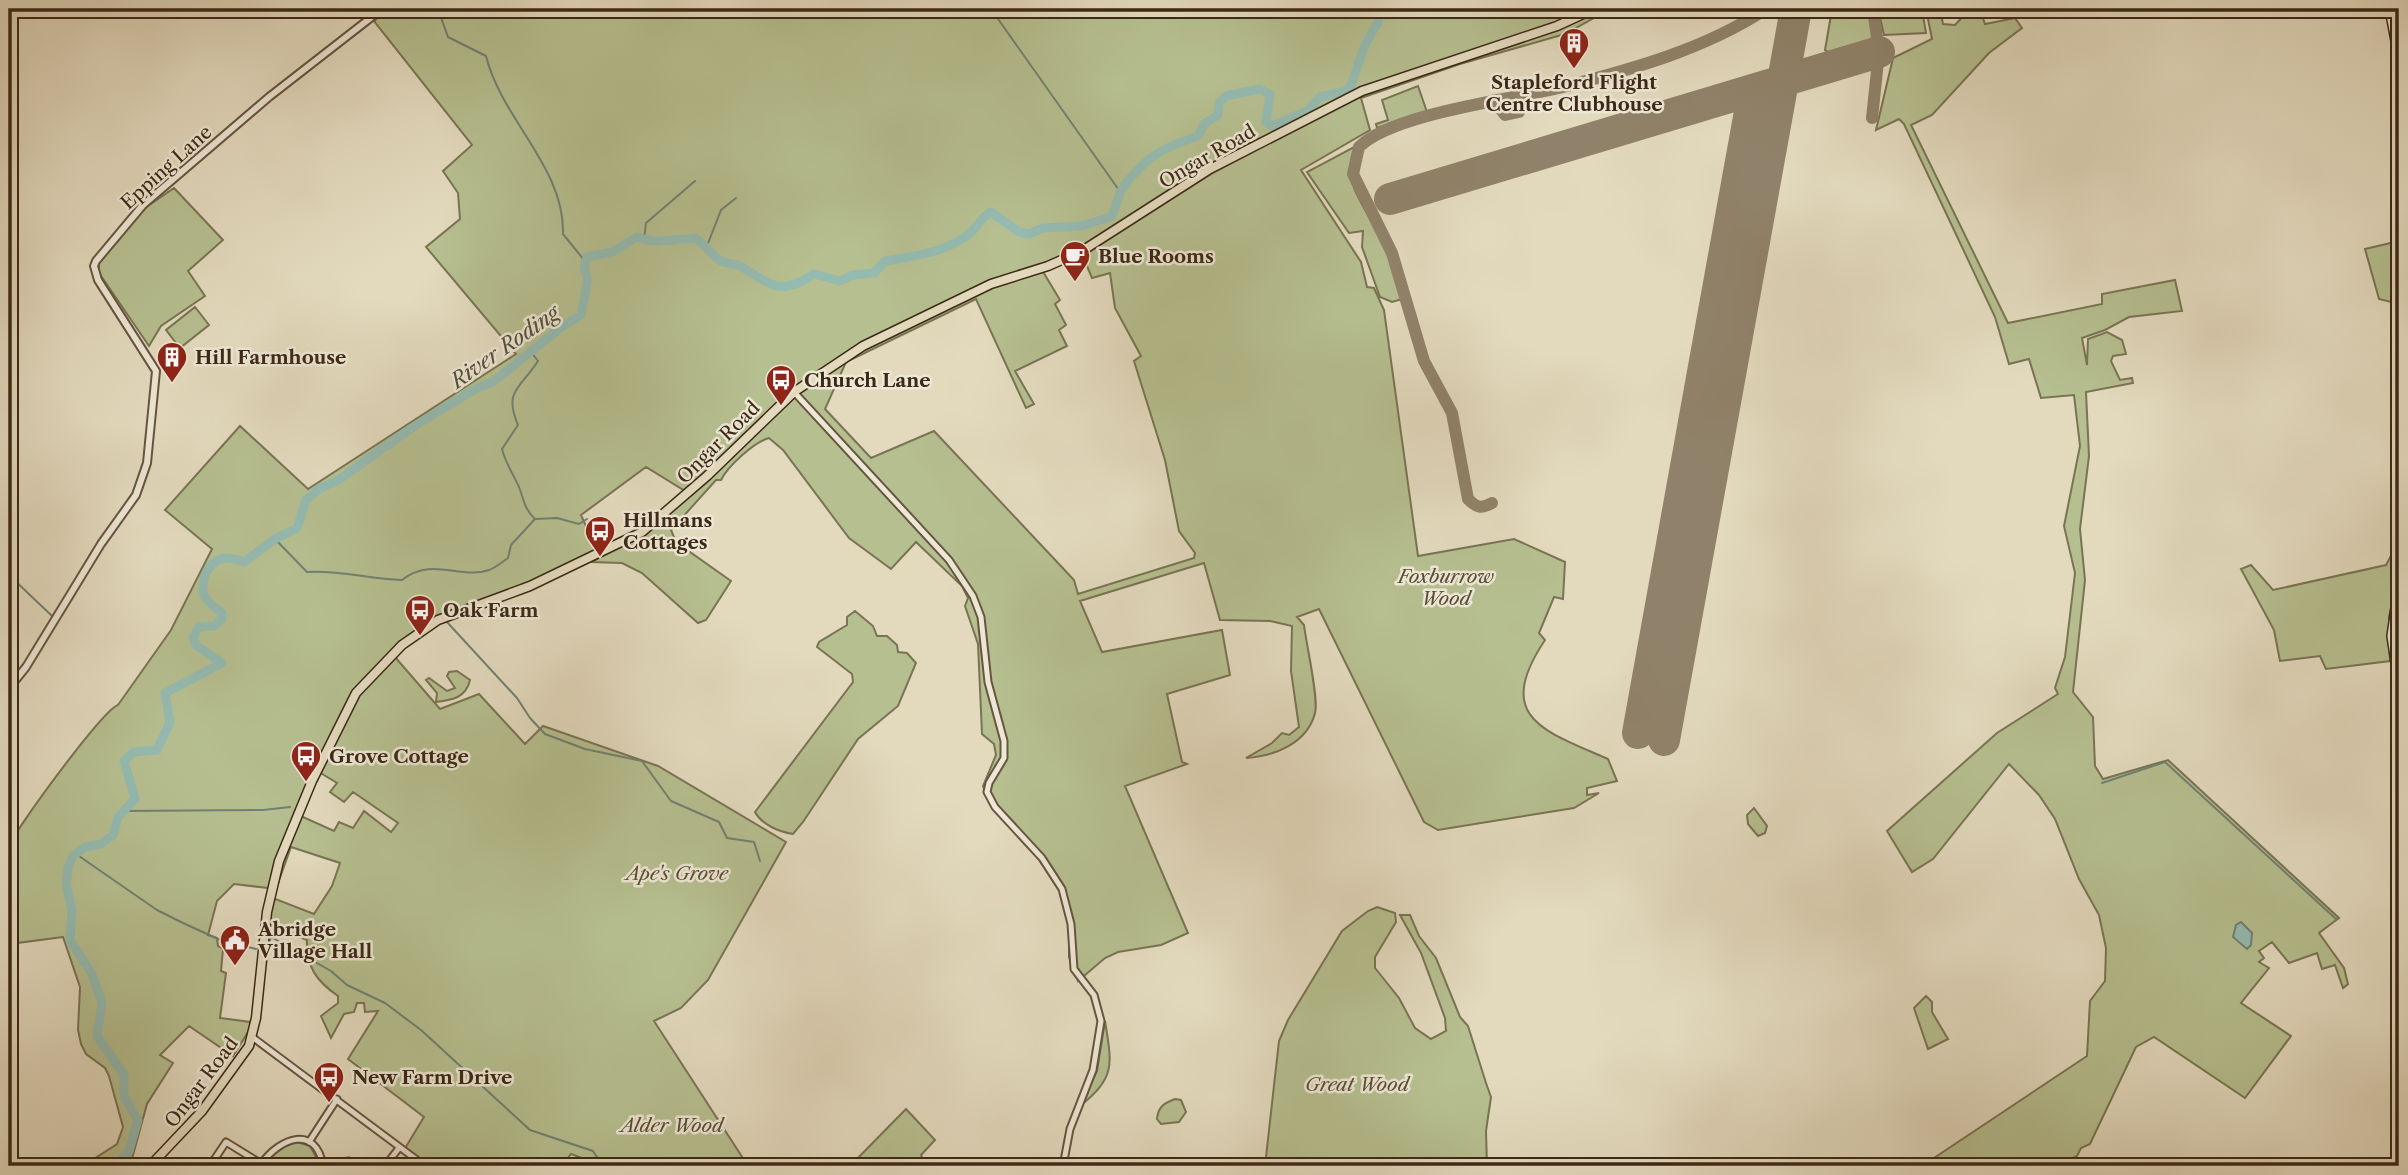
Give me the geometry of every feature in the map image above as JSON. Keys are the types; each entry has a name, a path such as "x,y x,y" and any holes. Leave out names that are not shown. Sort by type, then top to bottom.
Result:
{"main road":[{"name":"Ongar Road","path":"150,1166 202,1111 242,1059 252,1037 267,912 279,861 323,758 356,692 402,645 438,620 530,586 642,531 707,477 794,392 833,364 903,326 991,284 1048,266 1082,251 1210,169 1351,96 1558,26 1594,9"},
{"path":"2389,9 2399,62"},
{"path":"2399,580 2391,636 2399,690"},
{"path":"9,1162 14,1166"}],"street":[{"name":"Epping Lane","path":"9,688 26,667 101,544 136,495 148,463 156,371 98,280 94,266 96,261 143,205 269,97 382,9"},
{"path":"794,392 949,560 973,596 982,617 988,682 1004,741 1004,758 989,783 987,792 995,807 1042,858 1062,889 1071,924 1074,969 1094,995 1101,1021 1093,1070 1070,1129 1063,1166"},
{"path":"252,1037 425,1166"},
{"path":"309,1142 337,1099"},
{"path":"210,1166 226,1142 263,1165 273,1149 286,1141 309,1142 317,1149 323,1165 349,1161"},
{"path":"385,1166 399,1148"},
{"path":"2396,1166 2399,1150"}],"green space":[{"path":"387,9 1610,9 1565,34 1460,64 1361,98 1370,130 1301,170 1361,262 1367,287 1374,288 1384,310 1418,556 1514,539 1565,562 1563,599 1554,597 1539,633 1545,640 1530,666 1524,688 1525,705 1533,718 1546,730 1608,759 1617,781 1587,788 1587,795 1599,793 1574,808 1438,830 1424,822 1319,609 1297,617 1304,625 1314,684 1316,706 1311,724 1305,733 1288,746 1246,758 1272,743 1282,733 1289,735 1299,727 1291,671 1292,626 1270,621 1220,620 1204,563 1080,601 1102,652 1222,630 1230,675 1167,694 1182,762 1187,764 1125,786 1188,933 1161,945 1118,952 1105,958 1078,981 1069,957 1069,923 1060,889 1032,850 987,798 983,786 996,755 994,744 982,734 978,644 965,606 968,598 962,586 916,542 891,569 849,538 783,450 769,438 742,455 671,530 676,542 731,581 706,620 698,623 642,573 622,563 592,562 657,524 715,470 710,469 685,491 646,467 581,515 597,551 552,574 431,621 395,657 440,709 479,694 525,744 543,726 658,766 786,842 708,980 681,1008 654,1021 748,1166 597,1166 598,1164 571,1154 562,1166 427,1166 404,1150 424,1117 348,1059 378,1011 365,1012 364,1003 357,1003 354,1012 344,1014 331,1038 321,1016 338,1003 338,996 318,979 314,972 308,958 307,940 268,924 273,898 314,914 332,886 340,863 291,847 276,889 234,884 217,901 208,935 217,938 218,946 223,949 221,971 226,973 220,1018 250,1022 250,1029 233,1056 189,1026 160,1055 173,1063 147,1104 130,1166 83,1166 117,1144 123,1127 105,1068 86,1054 81,1044 78,1030 80,987 63,937 9,944 8,853 15,835 43,795 79,747 118,705 171,630 212,549 165,510 240,426 308,489 516,354 426,247 460,219 458,193 443,171 472,145 374,21","holes":["1082,254 1092,278 1110,273 1115,308 1141,356 1134,361 1165,460 1179,531 1195,553 1194,558 1078,594 1074,580 934,431 871,458 825,409 846,362 976,299 1026,408 1034,404 1015,371 1067,346 1059,330 1066,325 1055,304 1060,300 1042,270 986,287 1024,271","314,769 337,783 330,792 344,802 353,792 398,823 391,832 364,811 353,828 339,822 334,831 294,813"]},
{"path":"1832,9 1870,9 1874,39 1828,52 1825,50"},
{"path":"1878,9 1922,9 1926,33 1884,35"},
{"path":"1926,9 1940,9 1943,24 1955,25 1970,9 1988,9 1981,13 1985,24 2015,18 2022,28 1989,53 1932,115 1911,125 2008,323 2102,304 2102,294 2175,280 2182,311 2129,317 2082,338 2087,365 2088,339 2107,332 2122,340 2126,354 2113,356 2111,361 2120,380 2132,378 2133,383 2086,392 2089,456 2080,529 2085,580 2073,692 2093,717 2095,766 2103,779 2168,760 2339,918 2319,933 2344,968 2348,984 2343,988 2335,965 2322,969 2317,953 2289,963 2272,942 2259,951 2264,958 2259,962 2269,968 2241,1003 2291,1036 2245,1098 2154,1037 2136,1047 2090,1144 2081,1148 2077,1156 2057,1166 1922,1166 2087,1056 2090,1001 2105,981 2106,948 2099,915 2079,879 2055,819 2039,795 2009,764 1933,859 1912,872 1887,831 1997,733 2058,694 2055,688 2065,657 2075,573 2064,526 2080,446 2074,395 2041,398 2029,359 2009,364 1995,317 1904,124 1899,119 1876,130 1893,58 1932,39"},
{"path":"1418,86 1427,112 1377,128 1376,124 1388,120 1382,100"},
{"path":"1356,146 1351,159 1353,184 1383,241 1391,263 1402,299 1392,302 1380,297 1362,247 1363,231 1349,233 1307,172"},
{"path":"174,188 223,240 188,271 205,296 161,326 149,346 99,273 99,261 142,210"},
{"path":"2399,241 2399,304 2379,299 2365,249"},
{"path":"195,307 209,325 180,348 166,330"},
{"path":"2393,552 2399,555 2399,571 2389,617 2390,661 2326,669 2320,656 2280,661 2274,630 2241,569 2251,565 2273,590 2386,565"},
{"path":"855,611 873,626 877,636 887,636 897,645 898,652 907,653 916,663 898,706 858,739 793,834 782,831 766,824 755,812 853,682 852,674 817,647 819,642 847,625 847,617"},
{"path":"457,671 470,680 465,691 453,699 436,702 437,693 426,680 429,678 447,691 455,688 447,676 449,672"},
{"path":"1754,808 1767,826 1765,833 1758,836 1748,824 1747,815"},
{"name":"Great Wood","path":"1377,907 1395,913 1396,922 1375,957 1375,968 1399,998 1415,1028 1431,1039 1446,1031 1445,1018 1421,953 1400,915 1410,915 1419,936 1436,958 1460,1017 1468,1026 1491,1097 1486,1131 1487,1166 1265,1166 1279,1041 1288,1020 1342,931"},
{"path":"1926,996 1932,1002 1932,1012 1948,1039 1928,1049 1914,1008"},
{"path":"1105,1021 1109,1069 1100,1087 1080,1106 1097,1071"},
{"path":"1175,1099 1181,1100 1186,1112 1179,1122 1161,1124 1157,1119 1160,1108"},
{"path":"906,1109 935,1140 921,1155 926,1166 850,1166"},
{"path":"294,1141 310,1146 321,1166 267,1164 266,1161 276,1149"}],"water":[{"path":"2241,922 2252,933 2251,945 2247,949 2233,937 2236,925"}],"waterway":[{"path":"438,9 448,37 486,56 505,102 554,187 561,210 563,234 584,260"},
{"path":"991,9 1121,193"},
{"name":"River Roding","path":"116,1166 129,1151 138,1120 124,1096 124,1075 97,1036 102,1003 92,974 70,940 72,910 66,884 68,868 73,856 85,847 101,844 113,835 118,817 135,799 124,761 134,752 157,750 170,722 165,693 222,663 196,645 193,637 199,627 214,626 222,619 222,613 208,602 203,591 204,578 210,566 227,558 244,562 275,539 297,528 306,500 320,488 337,481 413,427 477,388 493,382 559,329 581,315 588,279 584,269 587,257 612,252 637,237 658,241 695,238 721,261 740,266 769,283 784,287 814,274 840,281 853,275 874,273 885,261 939,250 968,235 991,212 1019,232 1029,234 1043,228 1081,226 1111,217 1121,191 1137,171 1163,150 1198,136 1204,124 1218,115 1219,103 1226,96 1259,89 1270,94 1266,122 1272,126 1307,111 1320,97 1346,91 1351,85 1365,45 1378,22 1378,9"},
{"path":"644,240 646,223 695,181"},
{"path":"707,246 721,210 736,198"},
{"path":"531,352 538,361 513,396 512,404 518,425 502,449 526,507 534,518"},
{"path":"275,539 307,572 402,580 424,570 489,570 508,558 511,545 535,519 557,518 579,524 587,519"},
{"path":"9,575 52,616"},
{"path":"447,622 517,698 545,734 585,749 642,761 671,801 719,822 727,838 754,842 760,861"},
{"path":"2102,783 2165,762 2336,919"},
{"path":"123,811 263,810 290,807"},
{"path":"76,854 157,910 218,939 256,949"},
{"path":"268,946 271,937 331,971 347,985 385,1003 421,1030 530,1130 593,1151 603,1166"}],"taxiway":[{"path":"1492,503 1479,507 1468,499 1452,413 1424,361 1392,253 1353,174 1359,147 1376,135 1426,116 1563,87 1668,56 1718,36 1766,9"},
{"path":"1872,118 1879,52 1873,9"},
{"path":"1494,100 1505,115 1519,112 1527,94"}],"runway":[{"path":"1664,740 1796,9"},
{"path":"1390,199 1879,52"},
{"path":"1638,733 1753,95"}],"place":[{"name":"Stapleford Flight Centre Clubhouse","path":"1574,70"},
{"name":"Blue Rooms","path":"1075,283"},
{"name":"Hill Farmhouse","path":"172,384"},
{"name":"Church Lane","path":"781,407"},
{"name":"Hillmans Cottages","path":"600,558"},
{"name":"Oak Farm","path":"420,637"},
{"name":"Grove Cottage","path":"306,783"},
{"name":"Abridge Village Hall","path":"235,967"},
{"name":"New Farm Drive","path":"329,1104"}],"park label":[{"name":"Foxburrow Wood","path":"1446,587"},
{"name":"Ape's Grove","path":"677,873"},
{"name":"Alder Wood","path":"672,1125"}]}
